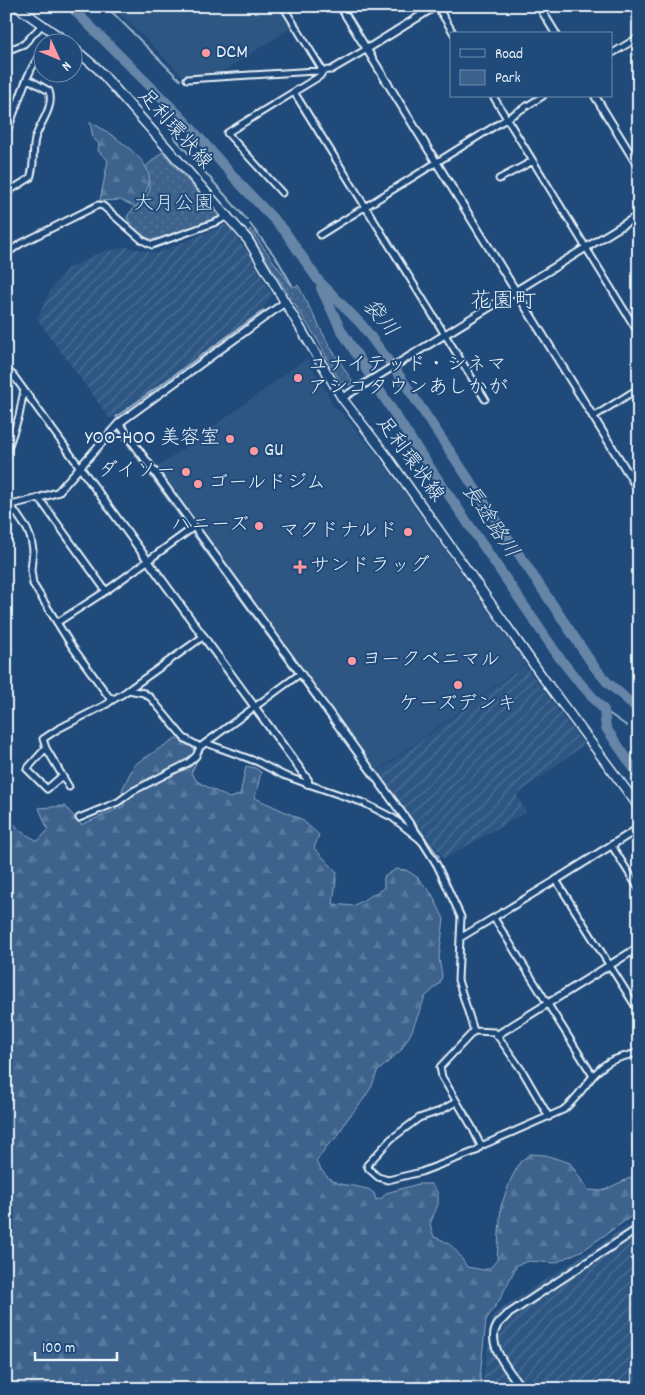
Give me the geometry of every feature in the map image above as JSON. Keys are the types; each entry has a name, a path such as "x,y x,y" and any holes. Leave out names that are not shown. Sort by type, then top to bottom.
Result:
{"main road":[{"path":"16,6 52,32"},
{"name":"足利環状線","path":"82,56 98,70 228,215 248,240 342,398 386,454 549,686 639,807"}],"street":[{"path":"283,6 323,71"},
{"path":"340,6 639,491"},
{"path":"187,79 323,71 336,68 436,6 453,32"},
{"path":"539,6 555,32"},
{"path":"6,50 24,44 42,25"},
{"path":"612,53 639,38"},
{"path":"6,133 32,66"},
{"path":"282,193 227,133 320,76 323,71"},
{"path":"6,193 30,178 33,167 35,140 51,102 49,92 28,80"},
{"path":"294,92 443,335 485,399"},
{"path":"494,98 639,334"},
{"path":"320,235 541,98"},
{"path":"596,98 639,168"},
{"path":"499,179 533,161"},
{"path":"6,254 20,244 98,205 103,206 142,240 152,245 219,221 228,215"},
{"path":"342,398 639,215"},
{"path":"11,505 58,492 119,423 284,303"},
{"path":"6,370 13,375 149,560 308,780 308,784"},
{"path":"593,417 639,388"},
{"path":"6,454 17,422 24,390"},
{"path":"119,423 422,841 437,865 461,917 458,980 474,1031"},
{"path":"6,498 27,528 31,539 32,581 71,645 106,694 113,698"},
{"path":"39,498 106,590"},
{"path":"58,622 194,527"},
{"path":"69,787 46,748 43,740 45,737 107,704 113,698 121,696 204,636"},
{"path":"79,818 118,802 133,791 188,763 196,756 200,747 301,673"},
{"path":"128,690 144,693 151,698 184,738 200,747"},
{"path":"206,743 258,762 283,775 364,803 393,818 422,841"},
{"path":"46,748 27,769 47,789 62,776"},
{"path":"460,938 639,828"},
{"path":"612,846 639,889"},
{"path":"556,880 639,1012"},
{"path":"494,918 593,1076"},
{"path":"497,1035 639,946"},
{"path":"481,1146 472,1127 442,1077 440,1067 474,1031 494,1032 497,1035 523,1072 549,1117"},
{"path":"456,1102 440,1111 418,1118 391,1139 367,1165 368,1167 380,1178 390,1179 421,1172 476,1151 481,1146 549,1117 568,1106 593,1076 607,1063 639,1052"},
{"path":"522,1389 495,1349 494,1338 496,1328 507,1315 639,1228"}],"shaded area":[{"name":"DCM","path":"112,6 279,6 293,27 220,73 183,76"},
{"path":"227,224 249,254 272,295 264,308 110,419 37,319 51,289 67,269 101,252 127,247 157,253"},
{"path":"307,358 332,404 382,461 525,664 376,772 157,468"},
{"path":"525,665 584,745 517,795 526,812 444,859 377,773"},
{"path":"639,1218 639,1389 485,1389 483,1377 493,1314"}],"green space":[{"path":"90,122 124,144 141,160 146,168 149,175 148,188 136,207 121,200 100,201 108,160 98,151 99,144 93,138"},
{"name":"大月公園","path":"162,152 219,218 175,235 152,239 144,237 137,231 127,217 147,196 149,191 148,179 142,170"},
{"path":"250,229 290,284 293,287 298,285 329,345 353,382 349,385 340,381 318,341 249,232"},
{"path":"176,738 190,746 200,755 191,773 198,782 229,798 240,795 246,766 261,772 255,798 301,819 319,835 314,848 337,872 333,904 353,906 384,888 384,877 396,869 406,870 417,877 432,894 444,919 439,958 442,976 440,983 425,997 411,1033 401,1050 377,1072 372,1086 363,1100 346,1121 337,1137 327,1146 316,1162 328,1177 339,1184 370,1190 374,1193 376,1200 382,1198 386,1193 418,1184 431,1184 438,1193 438,1204 430,1224 434,1237 454,1248 467,1267 483,1270 490,1268 497,1260 501,1206 511,1179 520,1162 530,1154 545,1155 570,1163 588,1190 602,1191 634,1176 637,1164 632,1150 633,1103 639,1099 639,1211 585,1249 555,1263 529,1261 517,1265 500,1299 486,1320 480,1377 482,1389 6,1389 6,816 23,833 38,841 48,830 39,808 65,806 81,825 124,806 122,790 134,765"}],"waterway":[{"name":"袋川","path":"70,6 184,120 240,184 284,230 318,280 362,325 401,378 593,665 607,682 639,710"},
{"path":"106,6 180,80"},
{"path":"184,120 174,134 174,137 247,220"},
{"path":"250,224 277,259 292,285"},
{"name":"長途路川","path":"321,288 341,330 412,441 559,657 604,710 606,728 639,776"},
{"path":"116,417 264,310"},
{"path":"118,431 404,822"},
{"path":"604,710 627,726"},
{"path":"415,823 439,857"}],"place":[{"name":"DCM","path":"206,53"},
{"name":"ユナイテッド・シネマ アシコタウンあしかが","path":"298,378"},
{"name":"YOO-HOO 美容室","path":"230,439"},
{"name":"GU","path":"254,451"},
{"name":"ダイソー","path":"186,472"},
{"name":"ゴールドジム","path":"198,484"},
{"name":"ハニーズ","path":"259,526"},
{"name":"マクドナルド","path":"408,532"},
{"name":"サンドラッグ","path":"300,567"},
{"name":"ヨークベニマル","path":"352,661"},
{"name":"ケーズデンキ","path":"458,685"}],"district":[{"name":"花園町","path":"503,302"}]}
